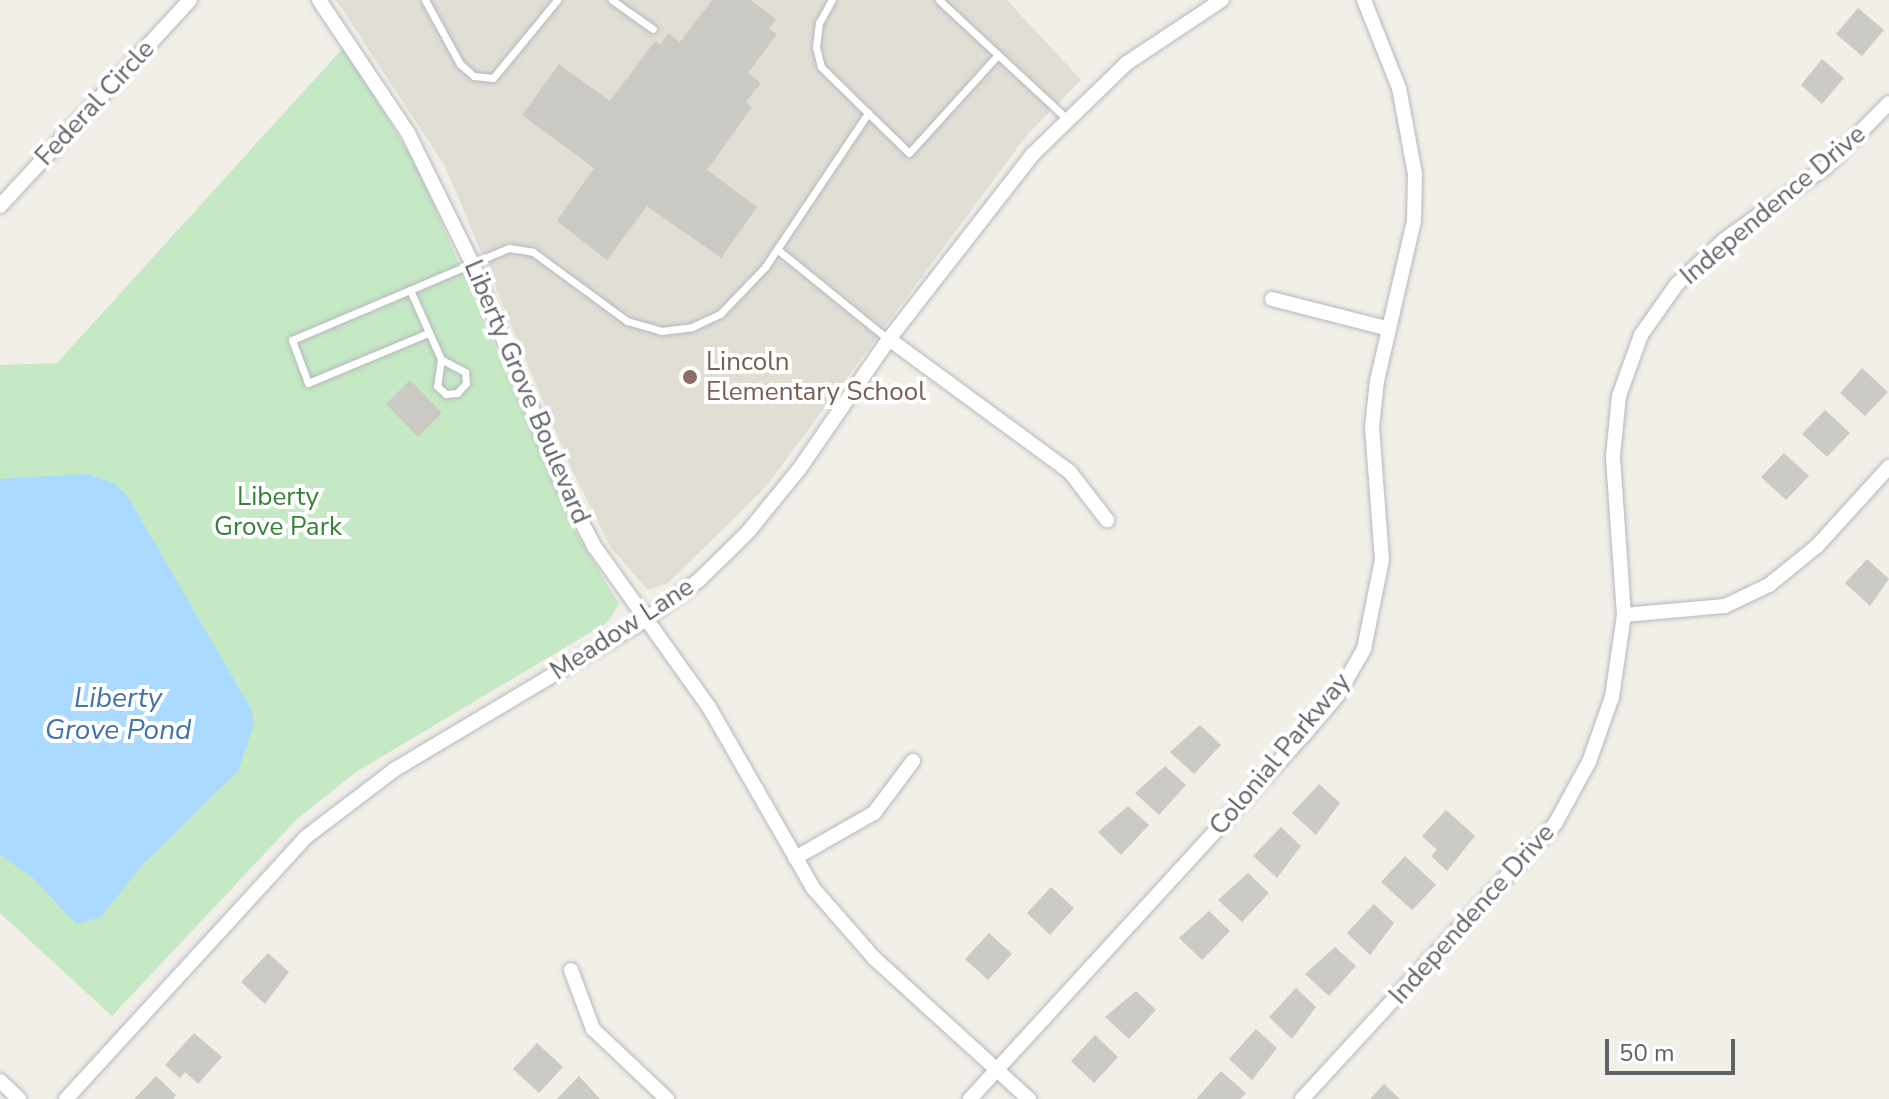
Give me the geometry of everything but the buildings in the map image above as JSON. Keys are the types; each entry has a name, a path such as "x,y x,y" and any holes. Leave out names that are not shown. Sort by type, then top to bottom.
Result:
{"street":[{"name":"Federal Circle","path":"0,206 190,0"},
{"name":"Liberty Grove Boulevard","path":"319,0 408,133 472,263 566,492 594,546 736,748 795,858 836,919 1029,1099"},
{"name":"Meadow Lane","path":"66,1099 306,837 394,770 646,619 698,581 748,532 800,468 889,339 1066,118 1127,63 1222,0"},
{"name":"Colonial Parkway","path":"970,1099 1303,736 1337,696 1364,649 1382,560 1372,427 1386,328 1414,221 1415,174 1399,88 1364,0"},
{"name":"Independence Drive","path":"1302,1099 1555,824 1589,762 1612,697 1624,615 1613,456 1619,396 1641,335 1695,266 1827,166 1889,103"},
{"path":"1272,299 1386,328"},
{"path":"889,339 1070,472 1107,520"},
{"path":"1624,615 1725,606 1769,585 1817,546 1889,467"},
{"path":"795,858 874,813 913,761"},
{"path":"571,970 593,1029 667,1099"},
{"path":"0,1081 19,1099"}],"lane":[{"path":"425,0 460,64 474,76 493,78 508,67 557,0"},
{"path":"612,0 653,29"},
{"path":"832,0 819,23 816,47 821,67 909,153 998,55"},
{"path":"939,0 1066,118"},
{"path":"428,333 308,383 292,340 509,248 533,252 627,321 661,331 692,327 720,314 748,291 868,113"},
{"path":"778,250 889,339"},
{"path":"410,290 441,359 465,372 466,383 457,393 446,394 437,386 435,373 441,359"}],"shaded area":[{"name":"Lincoln Elementary School","path":"336,0 1007,0 1081,80 1027,135 765,488 668,583 648,590 611,548 571,468 445,166"}],"green space":[{"name":"Liberty Grove Park","path":"344,47 417,166 572,526 619,604 608,622 356,772 297,819 112,1016 0,913 0,365 57,363"}],"water":[{"name":"Liberty Grove Pond","path":"87,474 114,483 128,497 251,709 254,724 238,771 143,864 101,917 76,924 33,878 0,855 0,479"}],"place":[{"name":"Lincoln Elementary School","path":"690,377"}]}
